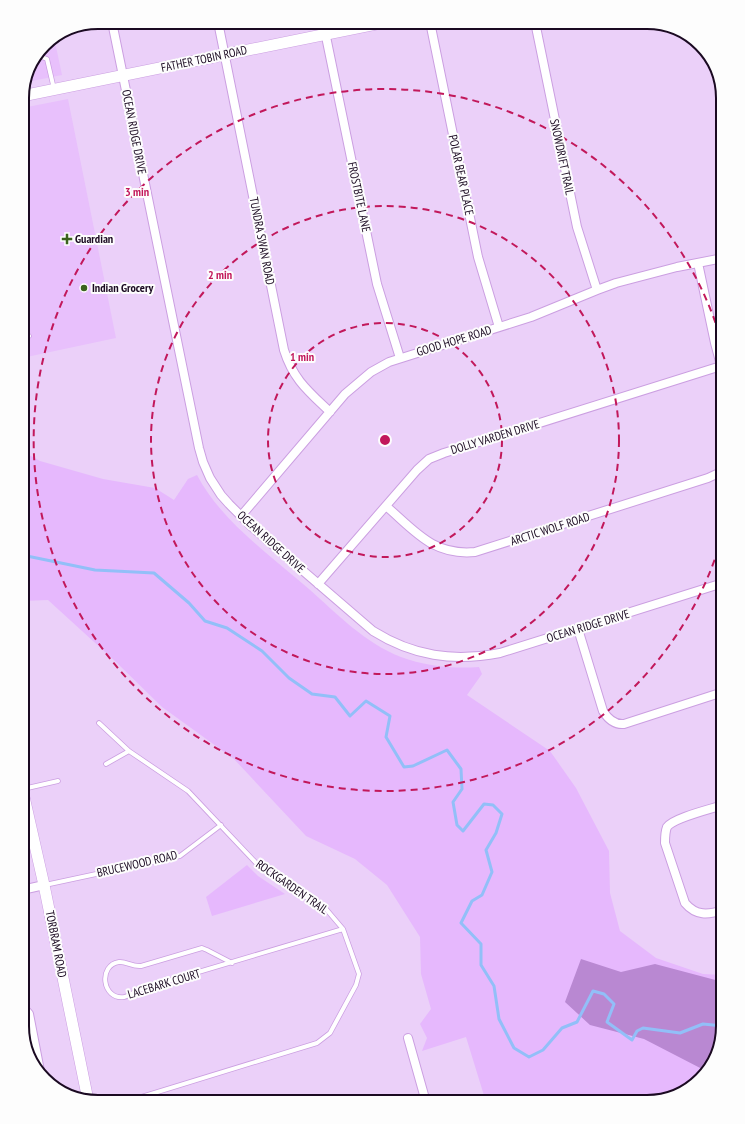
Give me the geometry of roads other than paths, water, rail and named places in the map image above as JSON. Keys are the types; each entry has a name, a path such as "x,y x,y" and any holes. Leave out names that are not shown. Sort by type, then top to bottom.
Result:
{"street":[{"name":"OCEAN RIDGE DRIVE","path":"113,29 199,448 203,462 216,487 229,504 241,516 373,631 394,643 428,654 457,657 486,656 500,653 716,585"},
{"name":"TUNDRA SWAN ROAD","path":"220,29 284,350 288,362 299,382 330,412"},
{"name":"FROSTBITE LANE","path":"325,29 376,284 400,358"},
{"name":"FATHER TOBIN ROAD","path":"29,94 351,29"},
{"name":"POLAR BEAR PLACE","path":"431,29 478,257 499,327"},
{"name":"SNOWDRIFT TRAIL","path":"536,29 577,227 597,290"},
{"name":"GOOD HOPE ROAD","path":"241,516 345,394 371,372 389,362 531,317 597,290 654,273 716,259"},
{"path":"698,263 716,347"},
{"name":"DOLLY VARDEN DRIVE","path":"318,584 417,470 429,459 437,455 716,370"},
{"name":"ARCTIC WOLF ROAD","path":"386,506 434,545 449,552 474,552 716,474"},
{"path":"578,629 603,711 613,722 624,724 716,694"},
{"path":"716,807 675,820 667,827 665,843 685,903 689,908 707,914 716,912"},
{"name":"TORBRAM ROAD","path":"29,820 87,1094"},
{"path":"29,888 44,885"},
{"path":"29,1014 38,1061"},
{"path":"408,1038 424,1095"}],"lane":[{"path":"43,57 47,59 54,89"},
{"name":"ROCKGARDEN TRAIL","path":"99,723 129,751 188,790 258,865 281,882 326,908 343,928 359,974 356,985 330,1033 316,1043 148,1095"},
{"path":"106,764 129,751"},
{"path":"29,787 58,781"},
{"name":"BRUCEWOOD ROAD","path":"44,885 180,856 221,825"},
{"name":"LACEBARK COURT","path":"232,963 202,948 141,966 119,962 110,966 107,971 105,982 110,992 120,997 125,997 138,990 232,963 343,928"}],"waterway":[{"path":"29,556 95,570 154,573 189,603 205,621 227,628 262,651 289,678 312,694 335,697 350,716 366,701 390,716 386,737 404,767 413,766 447,750 461,769 462,789 453,802 457,825 463,831 484,804 493,805 502,814 496,833 486,850 492,872 482,895 472,901 461,923 481,944 481,965 494,986 499,1019 514,1048 529,1057 543,1050 562,1028 577,1022 593,991 604,994 614,1004 607,1022 632,1040 637,1031 643,1028 680,1033 703,1024 716,1025"}],"place":[{"name":"Guardian","path":"67,239"},
{"name":"Indian Grocery","path":"84,288"}]}
